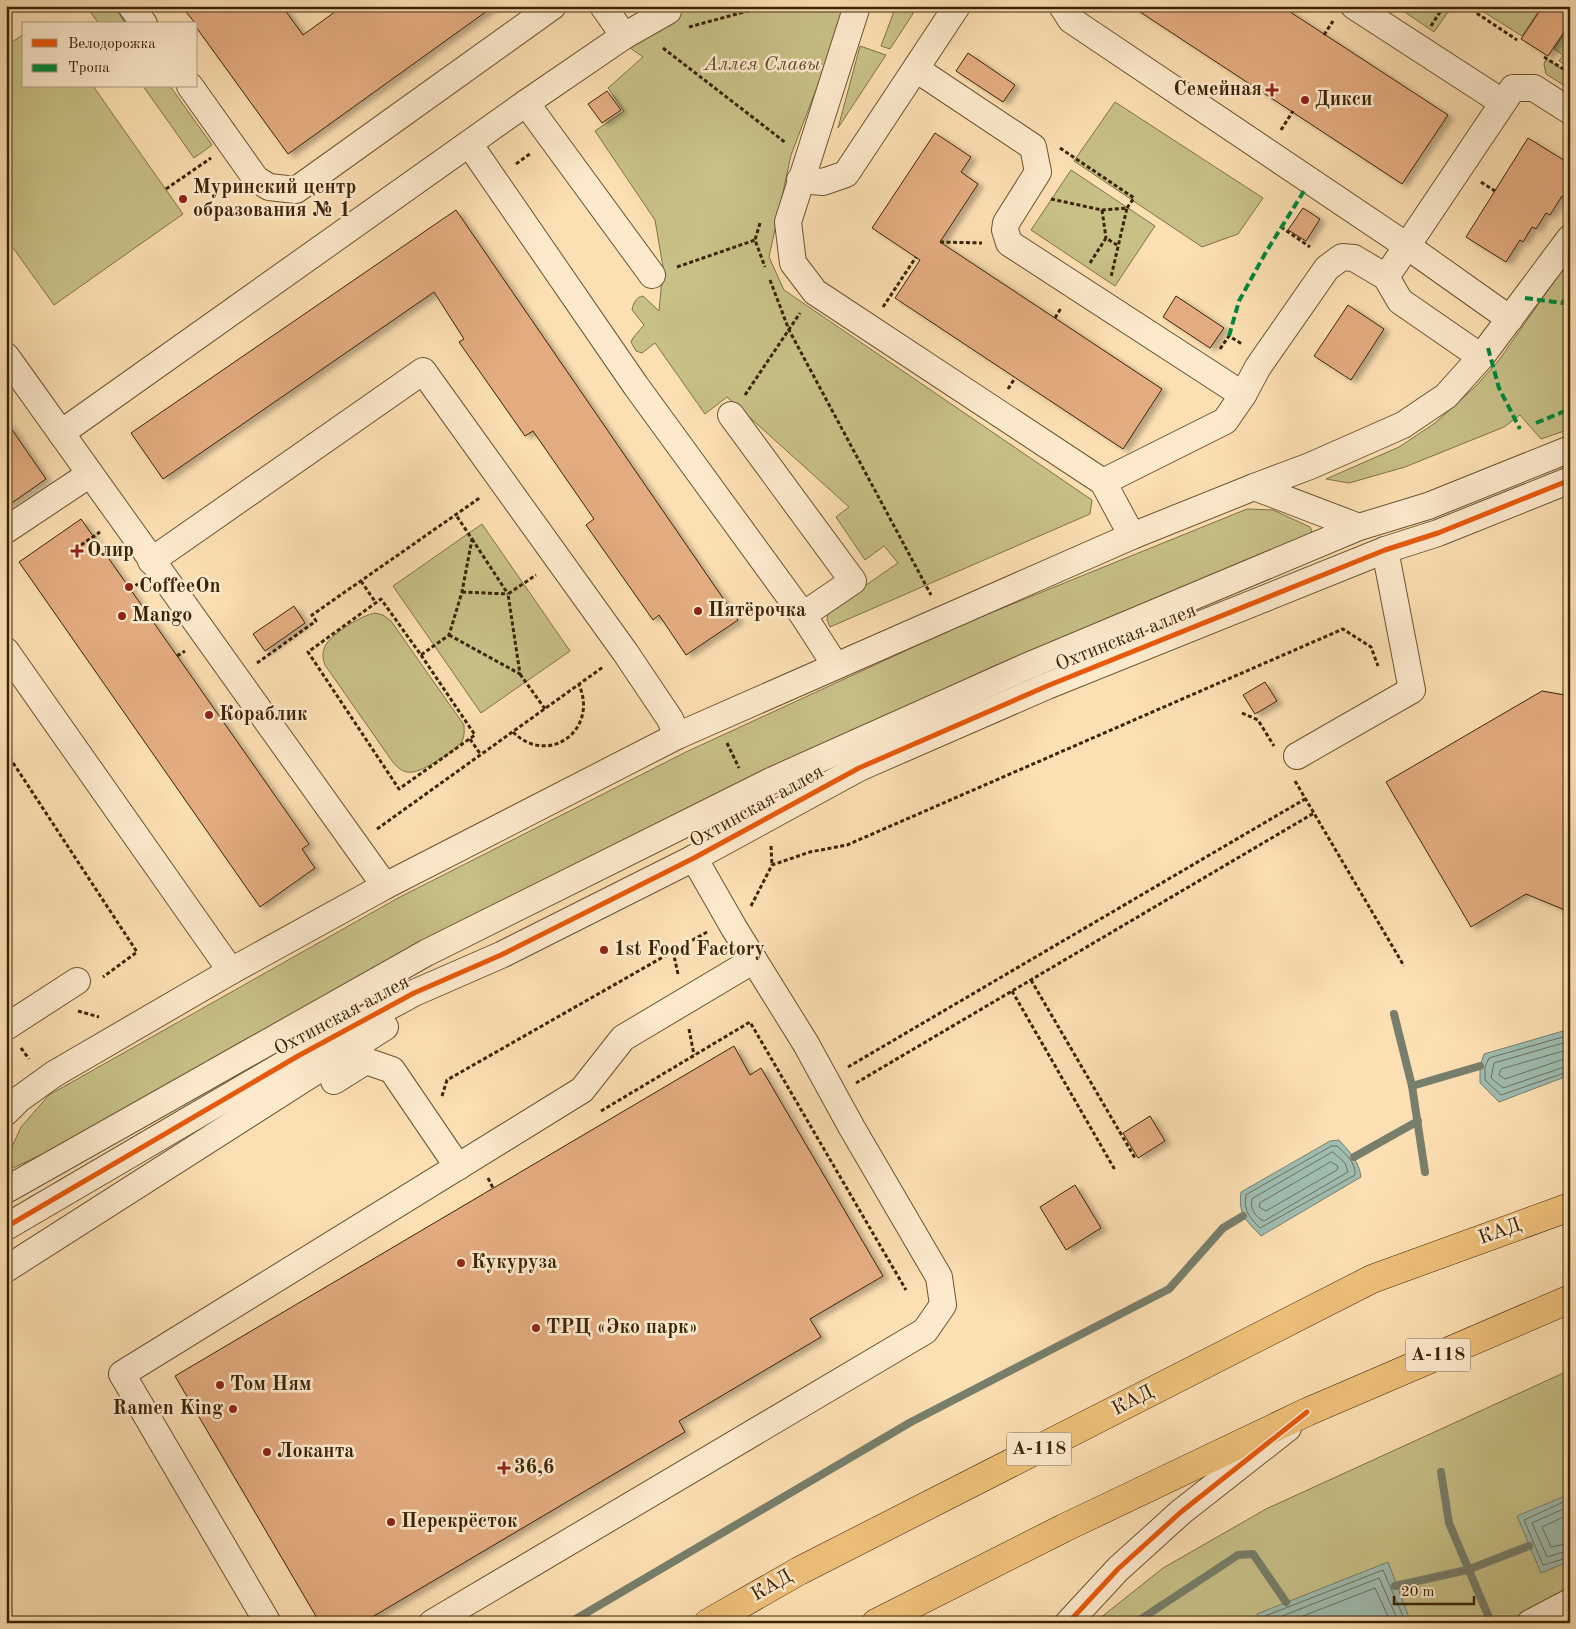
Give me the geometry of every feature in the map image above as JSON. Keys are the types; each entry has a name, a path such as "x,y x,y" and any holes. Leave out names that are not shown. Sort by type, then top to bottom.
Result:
{"highway":[{"name":"КАД","path":"708,1623 799,1571 1372,1279 1570,1206"},
{"name":"А-118","path":"876,1623 1064,1528 1307,1412 1570,1299"}],"street":[{"path":"131,6 143,22"},
{"path":"191,88 256,179 269,187 296,190 553,6"},
{"path":"603,6 624,36"},
{"path":"857,6 788,222 793,263 815,292 1103,482 1132,536"},
{"path":"800,180 824,182 846,174 957,6"},
{"path":"1062,6 1071,20 1407,246 1510,319"},
{"path":"61,433 470,145 526,103 624,36 668,10"},
{"path":"1346,10 1502,102"},
{"path":"916,69 1033,147 1038,172 1006,223 1005,230 1009,242 1243,395"},
{"path":"1386,277 1513,88 1534,88 1570,111"},
{"path":"526,103 652,275"},
{"path":"470,145 636,386 803,615 835,665"},
{"path":"6,1112 18,1100 54,1074 231,971 385,886 677,736 1132,536 1254,486 1310,466 1403,425 1446,396 1481,357 1570,238"},
{"path":"1103,482 1225,421 1243,395 1258,367 1327,268 1342,257 1354,258 1386,277 1400,301 1481,357"},
{"path":"6,356 385,886"},
{"path":"152,561 423,371 626,652 670,718 677,736"},
{"path":"731,415 853,581 803,615"},
{"name":"Охтинская аллея","path":"6,1190 426,953 751,791 1023,668 1359,527 1428,506 1562,452"},
{"path":"6,530 90,474"},
{"name":"Охтинская аллея","path":"6,1228 298,1056 414,993 502,955 694,858 859,768 1047,686 1384,550 1438,533 1563,482"},
{"path":"1254,486 1359,527"},
{"path":"1288,761 1412,690 1384,550"},
{"path":"6,651 231,971"},
{"path":"432,1623 925,1331 943,1305 939,1277 852,1128 806,1044 694,858"},
{"path":"6,1269 405,1014 502,955"},
{"path":"268,1623 122,1374 582,1090 623,1038 754,960"},
{"path":"6,1027 89,979"},
{"path":"43,1246 210,1157 366,1061 392,1070 458,1167"},
{"path":"1068,1623 1118,1570 1181,1512 1307,1412"},
{"path":"1530,1623 1570,1602"}],"path":[{"path":"668,10 668,32 766,6"},
{"path":"1430,27 1440,12 1431,6"},
{"path":"1466,6 1517,40"},
{"path":"1324,35 1346,10"},
{"path":"663,48 786,143 783,152"},
{"path":"1544,57 1570,73"},
{"path":"1277,136 1293,111"},
{"path":"493,180 551,139"},
{"path":"166,190 232,143"},
{"path":"1076,158 1134,198 1127,208 1117,245 1110,283"},
{"path":"1480,182 1495,191"},
{"path":"1046,195 1052,199 1102,210 1127,208"},
{"path":"1087,268 1106,238 1102,210"},
{"path":"763,214 755,240 789,330 931,595"},
{"path":"1106,238 1117,245"},
{"path":"652,275 755,240"},
{"path":"940,242 983,243"},
{"path":"882,308 916,257"},
{"path":"731,415 815,292"},
{"path":"1216,356 1229,336"},
{"path":"236,678 316,621 312,615 502,482"},
{"path":"456,515 508,594 520,674"},
{"path":"81,545 105,528"},
{"path":"421,655 449,635 462,592 472,539"},
{"path":"462,592 508,594 558,560"},
{"path":"361,581 376,603"},
{"path":"381,599 421,655 476,735 399,789 308,652 381,599"},
{"path":"772,865 810,852 847,845 1343,629 1371,647 1392,702"},
{"path":"449,635 520,674 545,709"},
{"path":"355,845 605,666"},
{"path":"513,732 523,740 540,745 559,743 570,736 581,721 584,709 583,696 579,685"},
{"path":"1242,713 1258,720 1288,761 1305,799 1404,966"},
{"path":"723,735 742,774"},
{"path":"470,739 481,755"},
{"path":"6,752 137,952 89,979"},
{"path":"847,1068 1305,799"},
{"path":"847,1088 1314,814"},
{"path":"440,1102 447,1080 752,906 772,865 770,838"},
{"path":"1031,980 1135,1158"},
{"path":"1012,991 1115,1170"},
{"path":"595,1114 750,1022 906,1290"},
{"path":"493,1188 488,1178 496,1173"}],"green space":[{"path":"86,6 114,6 125,22 98,22"},
{"name":"Аллея Славы","path":"654,6 848,6 791,155 769,257 784,290 1092,500 1090,514 830,627 827,620 828,611 898,563 884,546 865,560 836,517 849,507 727,397 705,414 655,343 642,353 636,351 631,342 644,325 632,310 637,299 643,296 659,311 663,267 655,220 595,131 624,111 608,88 643,57 623,43"},
{"path":"896,6 918,6 890,49 881,46"},
{"path":"1396,6 1446,6 1450,9 1434,32"},
{"path":"1481,6 1542,6 1522,36 1479,9"},
{"path":"1570,25 1570,68 1559,61 1563,55 1554,49"},
{"path":"22,35 22,88 94,88 183,214 54,305 6,238 6,46"},
{"path":"860,46 886,55 838,128"},
{"path":"1546,59 1570,74 1570,89 1546,74 1544,64"},
{"path":"144,88 171,88 212,145 194,158"},
{"path":"1115,102 1263,198 1238,234 1202,247 1074,161"},
{"path":"1071,170 1155,226 1115,286 1031,230"},
{"path":"1570,259 1570,429 1541,439 1520,415 1504,427 1405,467 1349,483 1326,479 1399,447 1435,423 1476,386 1499,360"},
{"path":"1247,509 1273,510 1310,527 1312,531 1306,537 994,666 712,798 89,1132 13,1168 6,1165 6,1160 21,1127 49,1095 398,898 686,752 968,622"},
{"path":"482,524 570,651 481,713 393,586"},
{"path":"375,613 383,615 391,621 464,725 464,737 459,745 439,760 417,771 403,771 392,761 325,665 324,649 331,638 354,622"},
{"path":"1570,1370 1570,1623 1094,1623 1163,1568 1266,1509"}],"water":[{"path":"1570,1029 1570,1075 1499,1102 1480,1083 1480,1066 1484,1054"},
{"path":"1339,1140 1356,1161 1361,1177 1261,1236 1244,1217 1240,1200 1241,1192 1330,1141"},
{"path":"1570,1494 1570,1561 1541,1573 1517,1516"},
{"path":"1388,1562 1411,1623 1260,1623 1257,1614"}],"building":[{"path":"181,6 282,6 303,35 343,6 494,6 288,154 198,30 198,22 194,22"},
{"path":"1131,6 1281,6 1448,115 1402,184"},
{"path":"1543,6 1570,6 1570,23 1548,56 1521,39"},
{"path":"968,53 1015,85 1003,102 956,71"},
{"path":"607,91 621,110 602,123 588,104"},
{"path":"935,133 971,157 961,172 978,184 940,242 1162,389 1123,449 895,298 920,260 872,228"},
{"path":"1528,138 1570,164 1570,201 1562,196 1550,215 1546,213 1536,229 1532,227 1523,242 1520,240 1506,262 1466,237"},
{"path":"1303,208 1320,219 1306,241 1288,230"},
{"path":"456,210 738,620 686,655 659,615 653,620 586,525 594,519 533,431 525,436 459,342 464,339 434,292 163,479 131,433"},
{"path":"1176,296 1224,328 1210,348 1163,317"},
{"path":"1348,305 1384,329 1351,380 1314,356"},
{"path":"6,421 46,479 6,507"},
{"path":"81,519 309,844 302,849 315,868 260,907 19,562"},
{"path":"294,606 305,623 265,651 253,634"},
{"path":"1265,682 1277,701 1255,714 1243,695"},
{"path":"1542,691 1570,696 1570,912 1526,894 1471,927 1386,782"},
{"name":"ТРЦ «Эко парк»","path":"734,1046 750,1075 761,1068 883,1276 810,1319 821,1337 679,1421 685,1432 362,1623 320,1623 175,1376"},
{"path":"1150,1116 1165,1141 1138,1158 1123,1133"},
{"path":"1075,1185 1101,1228 1066,1250 1040,1207"}],"waterway":[{"path":"1394,1014 1412,1086 1425,1172"},
{"path":"1412,1086 1480,1066"},
{"path":"1354,1157 1418,1121"},
{"path":"569,1623 911,1422 1169,1289 1223,1228 1243,1216"},
{"path":"1441,1472 1449,1523 1490,1620"},
{"path":"1395,1586 1467,1570 1529,1546"},
{"path":"1135,1623 1238,1555 1253,1554 1286,1602"}],"marked path":[{"path":"729,6 739,13"},
{"path":"1566,89 1570,86"},
{"path":"1229,336 1239,301 1266,252 1304,191"},
{"path":"1525,298 1562,303 1570,294"},
{"path":"1488,348 1499,388 1520,429"},
{"path":"1536,423 1570,409"}],"cycle path":[{"path":"6,1227 298,1056 414,993 501,955 694,858 859,768 1047,686 1385,550 1438,533 1570,480"},
{"path":"1068,1623 1118,1569 1181,1512 1307,1412"}],"place":[{"name":"Семейная","path":"1272,90"},
{"name":"Дикси","path":"1305,100"},
{"name":"Муринский центр образования № 1","path":"183,199"},
{"name":"Олир","path":"77,551"},
{"name":"CoffeeOn","path":"129,587"},
{"name":"Пятёрочка","path":"698,611"},
{"name":"Mango","path":"122,616"},
{"name":"Кораблик","path":"209,715"},
{"name":"1st Food Factory","path":"604,950"},
{"name":"Кукуруза","path":"461,1263"},
{"name":"ТРЦ «Эко парк»","path":"536,1328"},
{"name":"Том Ням","path":"220,1385"},
{"name":"Ramen King","path":"233,1409"},
{"name":"Локанта","path":"267,1452"},
{"name":"36,6","path":"504,1468"},
{"name":"Перекрёсток","path":"391,1522"}]}
